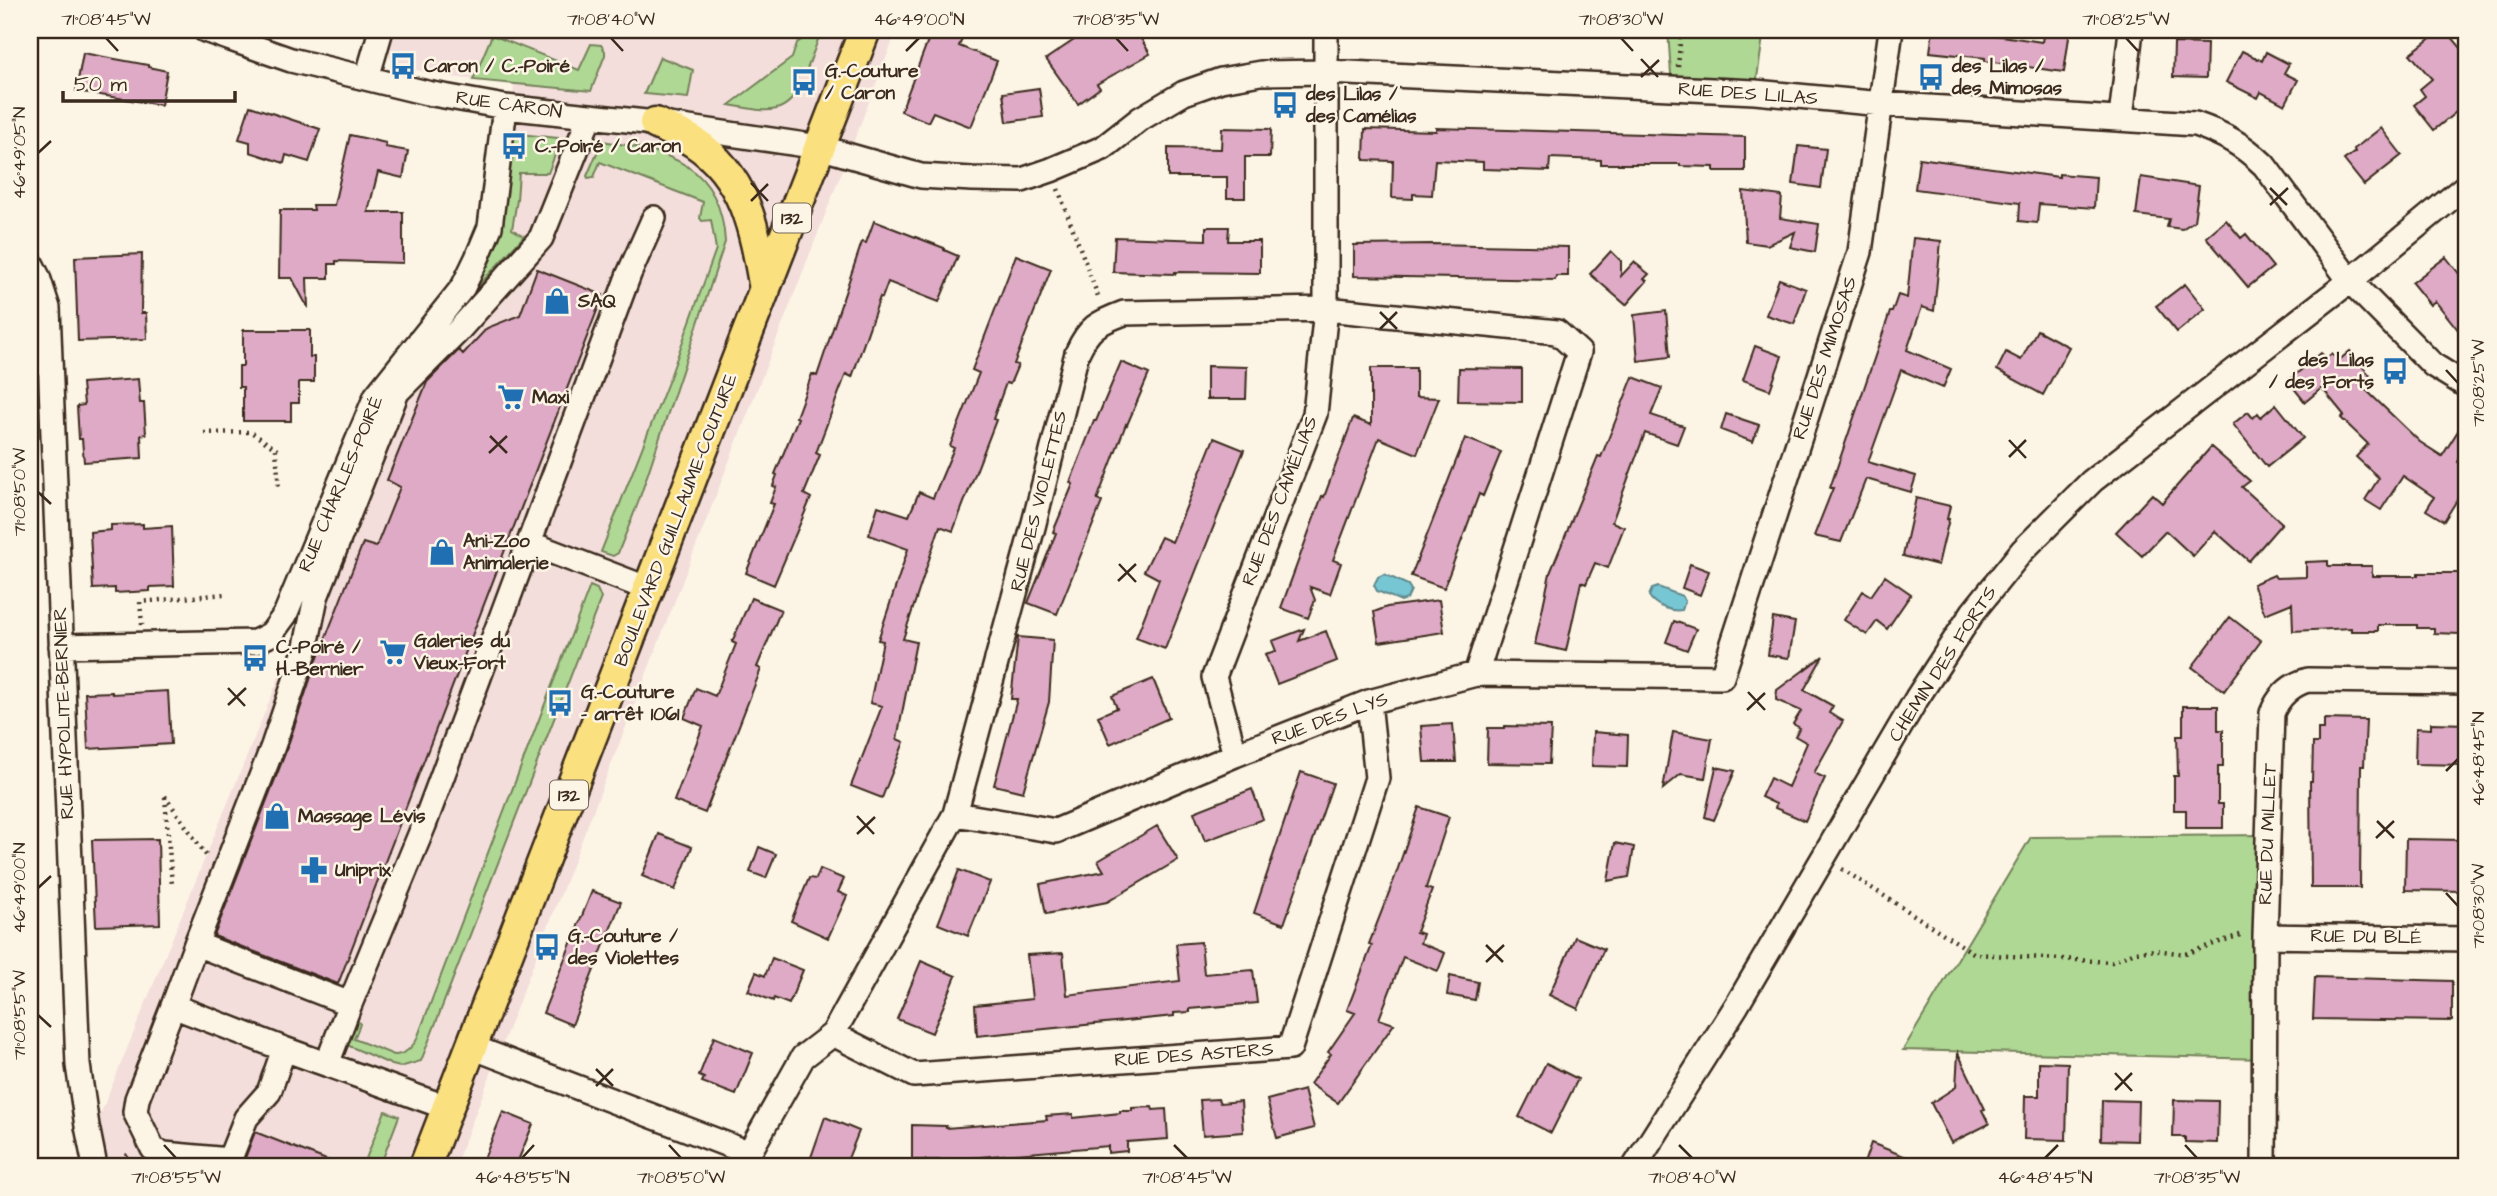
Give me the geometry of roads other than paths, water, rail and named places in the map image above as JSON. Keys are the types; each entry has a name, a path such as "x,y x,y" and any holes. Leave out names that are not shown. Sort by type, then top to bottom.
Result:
{"main road":[{"name":"BOULEVARD GUILLAUME-COUTURE","path":"425,1166 865,30"},
{"path":"655,123 694,142 735,182 758,247 765,289"}],"street":[{"name":"RUE CARON","path":"205,30 291,60 427,93 505,107 655,123 820,147"},
{"path":"367,78 382,30"},
{"name":"RUE DES CAMÉLIAS","path":"1235,755 1214,677 1315,414 1326,309 1326,30"},
{"name":"RUE DES MIMOSAS","path":"1722,677 1860,252 1891,30"},
{"path":"2121,118 2131,30"},
{"name":"RUE DES LILAS","path":"820,147 920,176 1022,180 1103,148 1140,119 1184,93 1221,80 1261,73 1327,72 1755,92 1882,104 2195,124 2224,134 2250,151 2264,165 2350,281 2433,365 2467,386"},
{"name":"RUE CHARLES-POIRÉ","path":"61,646 256,641 271,634 285,615 376,396 463,286 477,258 490,227 505,107"},
{"path":"284,1049 269,1092 246,1118 228,1163 164,1154 153,1149 135,1112 137,1099 273,746 305,651 316,597 397,392 457,332 541,238 590,116"},
{"name":"CHEMIN DES FORTS","path":"1635,1166 1737,1005 1917,698 1972,612 2022,551 2092,481 2350,281 2467,185"},
{"path":"327,1064 349,1004 424,825 625,286 654,218"},
{"name":"RUE HYPOLITE-BERNIER","path":"30,261 48,308 78,1065 86,1126 95,1166"},
{"path":"1326,309 1557,332 1579,352 1476,674"},
{"name":"RUE DES VIOLETTES","path":"472,1047 749,1153 803,1057 833,1034 955,814 1077,353 1087,333 1106,319 1124,313 1326,309"},
{"path":"529,543 649,589"},
{"name":"RUE DES LYS","path":"955,814 1056,831 1369,702 1476,674 1722,677"},
{"name":"RUE DU MILLET","path":"2264,1166 2265,936 2272,713 2278,700 2289,688 2308,680 2467,682"},
{"name":"RUE DES ASTERS","path":"833,1034 914,1075 1290,1048 1377,778 1369,702"},
{"name":"RUE DU BLÉ","path":"2265,936 2467,939"},
{"path":"196,944 349,1004"},
{"path":"173,1006 448,1108"}],"water":[{"path":"1384,574 1408,585 1411,590 1407,599 1401,601 1377,591 1374,585 1378,577"},
{"path":"1658,587 1682,596 1685,601 1682,610 1664,608 1655,603 1649,596 1652,589"}],"place":[{"name":"Caron / C.-Poiré","path":"403,66"},
{"name":"des Lilas / des Mimosas","path":"1931,77"},
{"name":"G.-Couture / Caron","path":"804,82"},
{"name":"des Lilas / des Camélias","path":"1285,105"},
{"name":"C.-Poiré / Caron","path":"514,146"},
{"name":"SAQ","path":"557,301"},
{"name":"des Lilas / des Forts","path":"2395,371"},
{"name":"Maxi","path":"511,397"},
{"name":"Ani-Zoo Animalerie","path":"442,552"},
{"name":"Galeries du Vieux-Fort","path":"393,652"},
{"name":"C.-Poiré / H.-Bernier","path":"255,658"},
{"name":"G.-Couture - arrêt 1061","path":"560,703"},
{"name":"Massage Lévis","path":"277,816"},
{"name":"Uniprix","path":"314,870"},
{"name":"G.-Couture / des Violettes","path":"547,947"}]}
